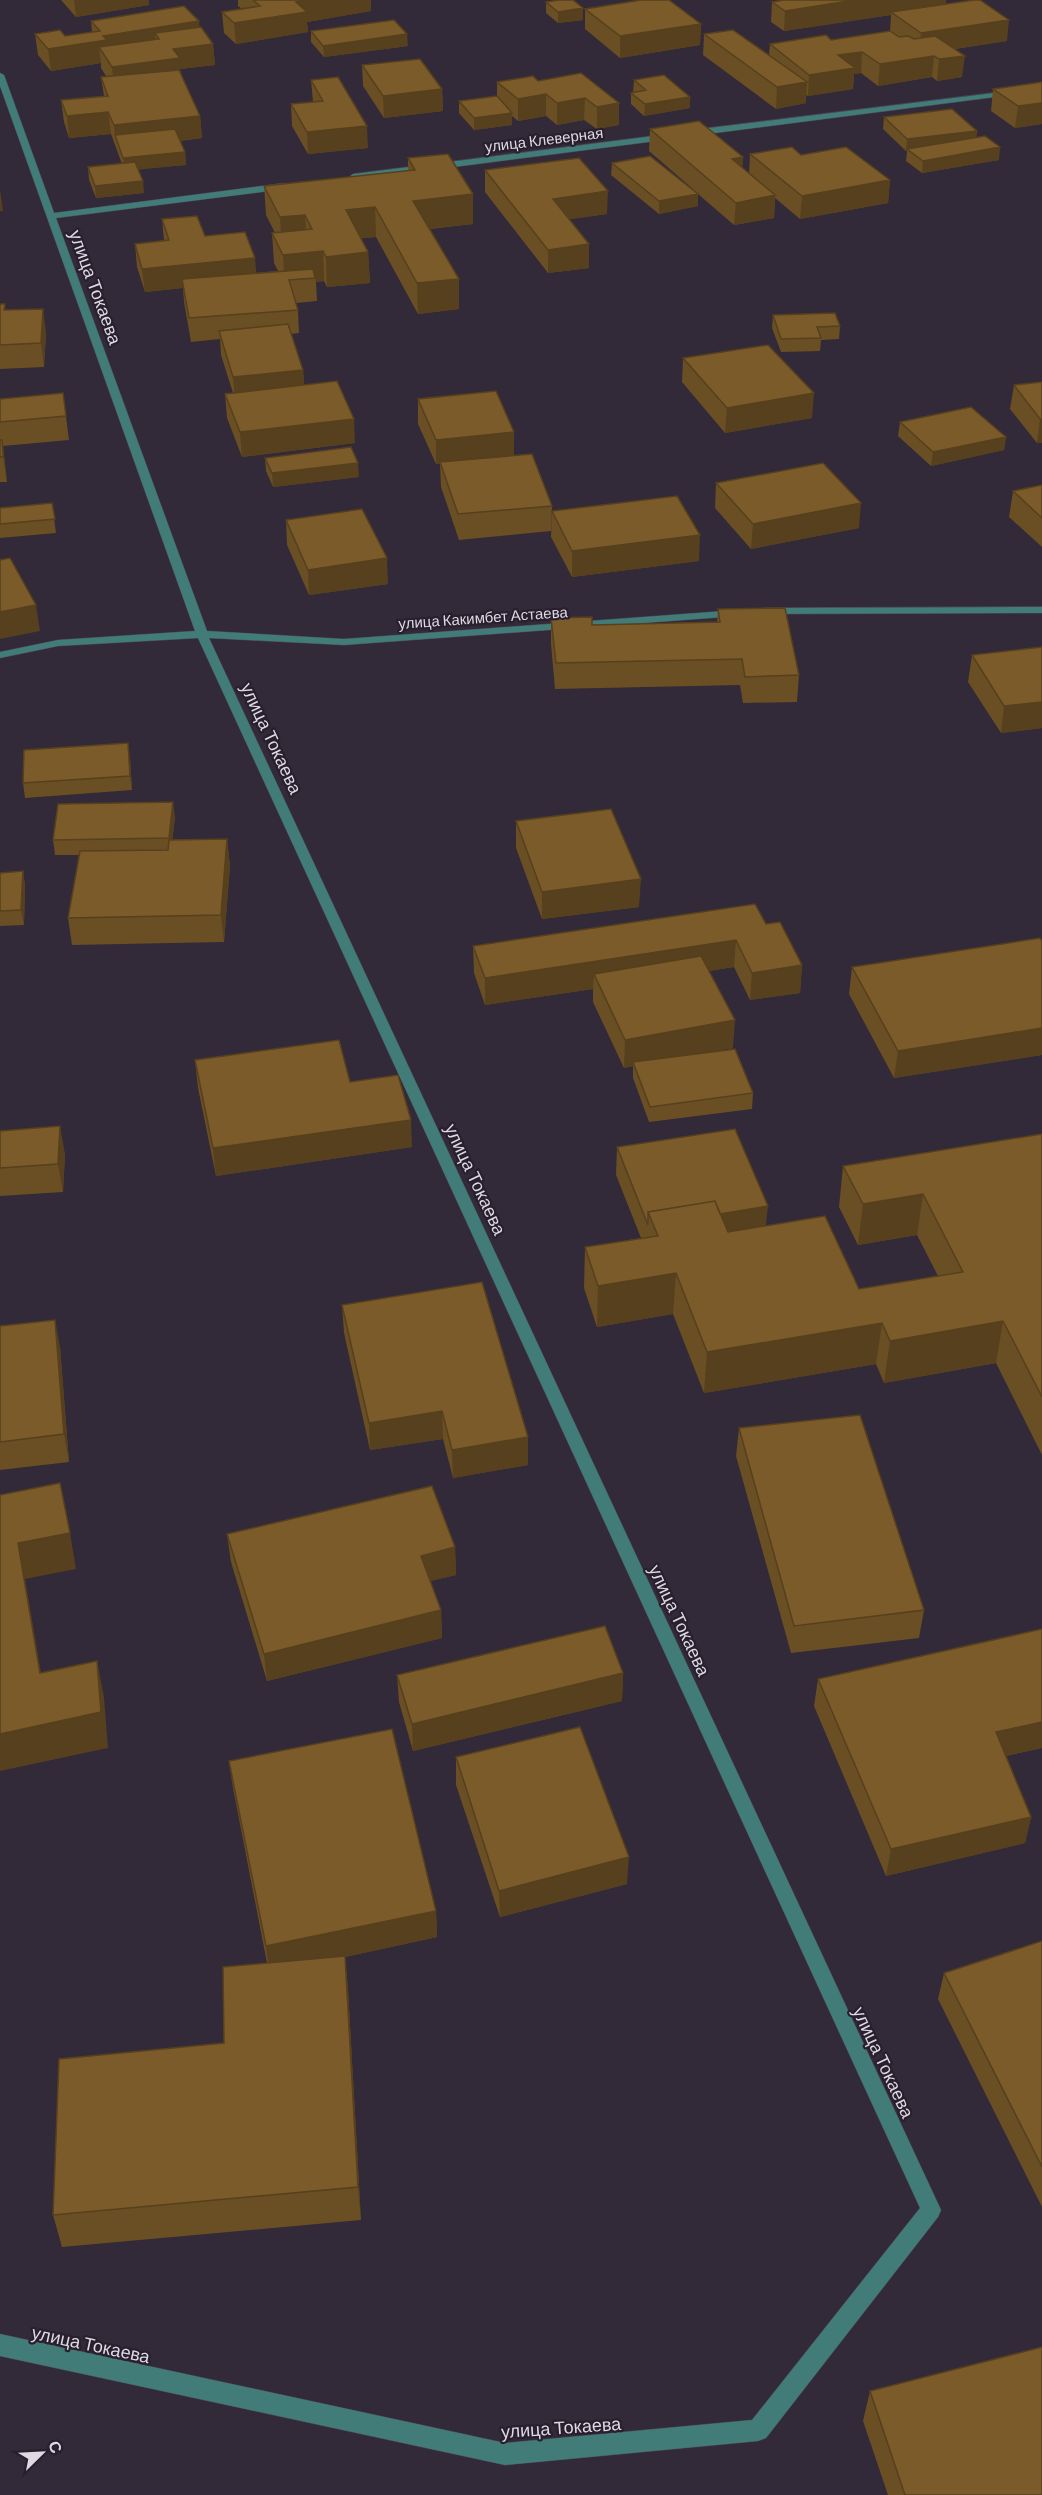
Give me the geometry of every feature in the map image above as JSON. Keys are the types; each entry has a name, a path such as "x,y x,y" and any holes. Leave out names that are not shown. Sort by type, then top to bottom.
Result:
{"street":[{"name":"улица Токаева","path":"0,75 202,634 931,2210 758,2430 505,2454 0,2345"},
{"path":"688,134 1042,89"},
{"name":"улица Клеверная","path":"345,178 676,136"},
{"path":"50,216 298,184"},
{"name":"улица Какимбет Астаева","path":"0,656 58,643 202,634 344,642 786,610 1042,610"}],"building":[{"path":"253,0 311,0 296,2 307,12 234,23 222,12 260,6"},
{"path":"573,0 583,8 558,12 546,2"},
{"path":"641,0 669,0 701,24 620,36 585,9"},
{"path":"855,0 785,11 772,2"},
{"path":"980,0 1009,20 921,33 891,12"},
{"path":"184,6 199,21 103,36 107,40 48,49 35,34 60,30 65,36 100,31 91,21"},
{"path":"394,20 407,34 323,46 311,31"},
{"path":"201,27 213,44 173,49 180,58 112,67 99,47 159,39 155,33"},
{"path":"733,30 807,82 777,87 704,34"},
{"path":"890,31 899,37 908,36 914,39 935,36 965,56 939,59 934,56 880,64 862,52 838,55 855,68 809,75 770,44 826,35 831,40"},
{"path":"420,59 442,89 383,96 362,65"},
{"path":"179,70 200,116 114,125 108,112 67,116 61,100 108,96 101,77"},
{"path":"581,73 619,103 597,107 585,98 557,103 546,94 518,99 497,82 533,76 538,81"},
{"path":"664,75 690,97 645,104 631,93 646,90 634,80"},
{"path":"338,77 367,126 307,132 291,104 323,101 311,80"},
{"path":"1042,82 1042,103 1018,106 993,89"},
{"path":"497,96 512,113 474,118 459,101"},
{"path":"952,109 977,131 907,139 884,117"},
{"path":"699,121 743,157 732,159 775,195 736,203 650,129"},
{"path":"175,129 185,152 123,158 115,135"},
{"path":"985,136 1000,147 923,161 907,149"},
{"path":"792,147 801,155 846,147 890,180 802,196 750,154"},
{"path":"448,154 473,194 413,201 459,279 417,283 375,207 346,210 368,252 326,257 323,251 283,255 272,233 312,229 305,215 280,217 264,186 415,170 408,158"},
{"path":"650,156 698,194 659,201 612,163"},
{"path":"579,158 608,191 553,199 589,244 548,250 485,170"},
{"path":"135,162 143,181 95,186 88,167"},
{"path":"197,216 205,236 245,232 255,258 142,269 135,244 169,240 162,219"},
{"path":"313,269 315,278 289,280 298,310 189,318 182,279"},
{"path":"0,304 5,304 4,310 43,309 41,343 0,345"},
{"path":"835,313 840,326 817,327 821,338 781,339 773,315"},
{"path":"288,324 303,370 233,377 219,331"},
{"path":"768,345 814,393 727,408 683,358"},
{"path":"337,381 354,419 240,432 225,394"},
{"path":"1042,382 1042,419 1040,419 1014,385"},
{"path":"496,391 514,432 436,440 418,399"},
{"path":"63,393 66,416 0,422 0,399"},
{"path":"971,407 1006,437 933,452 900,422"},
{"path":"0,440 2,440 3,457 0,457"},
{"path":"351,447 358,463 272,473 265,458"},
{"path":"532,454 552,506 458,514 440,462"},
{"path":"823,463 861,503 753,524 716,483"},
{"path":"1042,485 1042,518 1013,491"},
{"path":"677,496 700,535 572,551 552,511"},
{"path":"52,503 55,519 0,524 0,508"},
{"path":"362,509 387,558 308,570 286,520"},
{"path":"10,558 36,605 0,612 0,560"},
{"path":"785,608 799,675 745,677 742,659 556,663 551,618 592,617 592,625 720,622 718,609"},
{"path":"1042,647 1042,702 1004,706 972,655"},
{"path":"128,743 130,776 23,783 24,750"},
{"path":"173,802 169,838 53,840 58,804"},
{"path":"611,809 641,879 542,892 516,821"},
{"path":"227,839 221,915 68,918 80,851 168,850 169,840"},
{"path":"23,871 21,910 0,911 0,873"},
{"path":"755,904 766,924 780,922 802,965 752,973 736,940 485,978 473,946"},
{"path":"1040,938 1042,941 1042,1028 898,1051 852,967"},
{"path":"701,956 735,1020 625,1040 594,974"},
{"path":"339,1040 350,1082 398,1075 411,1120 213,1148 195,1060"},
{"path":"735,1049 753,1093 650,1107 633,1062"},
{"path":"60,1126 58,1164 0,1168 0,1131"},
{"path":"735,1129 768,1206 720,1214 715,1201 648,1212 648,1225 617,1147"},
{"path":"1042,1134 1042,1397 1003,1321 890,1341 882,1323 707,1352 676,1273 598,1286 585,1247 658,1236 648,1212 715,1201 728,1232 825,1216 859,1289 963,1272 923,1194 863,1204 843,1166"},
{"path":"482,1282 528,1437 452,1450 442,1411 369,1423 342,1305"},
{"path":"55,1320 64,1434 0,1442 0,1326"},
{"path":"860,1415 924,1610 794,1626 739,1428"},
{"path":"60,1483 70,1533 18,1543 40,1673 97,1661 101,1712 0,1734 0,1495"},
{"path":"432,1486 455,1547 421,1556 441,1610 264,1654 227,1534"},
{"path":"605,1626 623,1673 412,1724 397,1675"},
{"path":"1042,1629 1042,1722 996,1732 1031,1817 891,1849 818,1679"},
{"path":"580,1727 629,1857 499,1891 456,1757"},
{"path":"392,1729 436,1911 266,1946 229,1761"},
{"path":"1042,1941 1042,2167 944,1973"},
{"path":"345,1956 358,2187 53,2215 59,2059 224,2043 223,1967"},
{"path":"1042,2347 1042,2495 905,2495 870,2391"}]}
